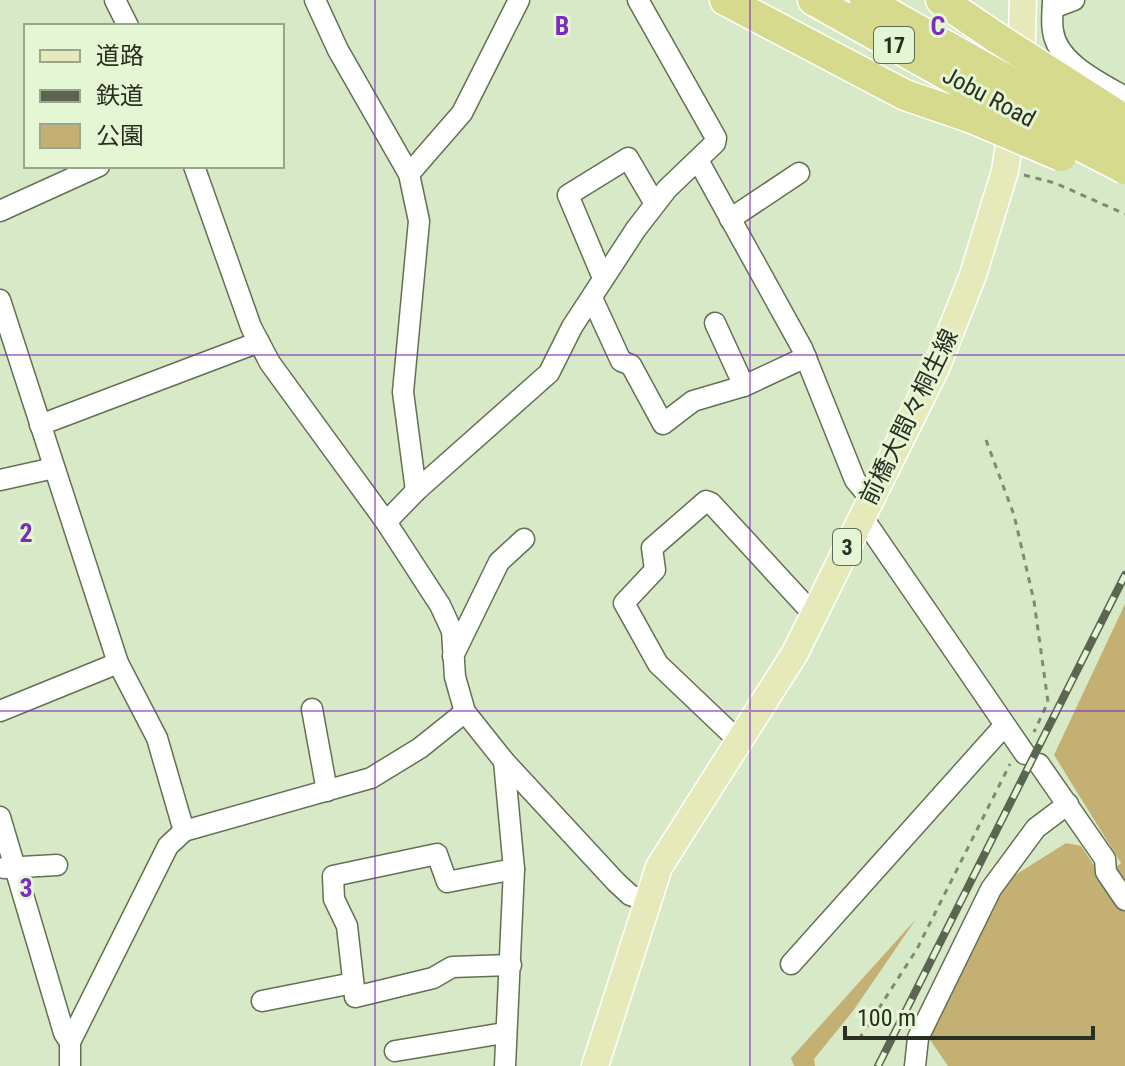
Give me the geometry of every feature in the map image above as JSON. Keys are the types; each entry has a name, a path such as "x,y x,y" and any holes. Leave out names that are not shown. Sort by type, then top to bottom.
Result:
{"highway":[{"path":"725,0 905,95 979,93 1125,183"},
{"name":"Jobu Road","path":"813,0 979,93 1125,169"},
{"name":"Jobu Road","path":"865,0 979,93 1125,146"},
{"path":"941,0 1125,120"}],"main road":[{"name":"前橋大間々桐生線","path":"595,1066 659,867 740,742 815,616 960,311 1005,171 1021,69 1023,0"}],"street":[{"path":"115,0 127,24"},
{"path":"315,0 338,50 409,174 419,221 403,392 416,491"},
{"path":"409,174 462,113 519,0"},
{"path":"386,522 416,491 549,373 572,327 655,204 699,162 716,138 638,0"},
{"path":"1074,0 1053,4 1053,32 1060,50 1089,76 1125,97"},
{"path":"603,278 568,195 628,158 655,204"},
{"path":"699,162 806,357 865,506 1004,726 1068,804 1105,859 1106,872 1125,900"},
{"path":"0,211 95,168"},
{"path":"195,168 259,342 270,363 386,522 440,605 452,631 453,656 465,712 504,761 616,882 630,895 646,901"},
{"path":"730,219 799,173"},
{"path":"592,298 621,361 631,365 663,424 693,401 744,386 806,357"},
{"path":"0,300 118,663 157,738 184,831"},
{"path":"715,323 744,386"},
{"path":"40,425 259,342"},
{"path":"0,480 54,468"},
{"path":"740,742 658,664 624,603 655,570 652,548 706,501 711,503 815,616"},
{"path":"453,656 499,562 524,539"},
{"path":"0,711 118,663"},
{"path":"312,709 327,791"},
{"path":"70,1066 70,1042 168,846 184,831 371,778 420,748 465,712"},
{"path":"791,964 1004,726"},
{"path":"504,761 514,869 511,965 504,1033 505,1066"},
{"path":"915,1066 918,1038 991,889 1036,828 1068,804"},
{"path":"0,817 7,868 64,1033 70,1042"},
{"path":"511,965 452,967 433,978 355,997 347,926 334,899 333,876 437,854 447,882 514,869"},
{"path":"7,868 57,865"},
{"path":"262,1001 353,983"},
{"path":"395,1051 504,1033"}],"path":[{"path":"1005,171 1055,183 1125,214"}],"green space":[{"path":"1125,604 1125,888 1114,869 1121,863 1054,755"},
{"path":"1066,843 1081,846 1125,911 1125,1066 948,1066 926,1034 998,886"},
{"path":"916,919 853,1011 814,1059 815,1066 794,1066 791,1058"}],"railway":[{"path":"878,1066 1125,575"}]}
